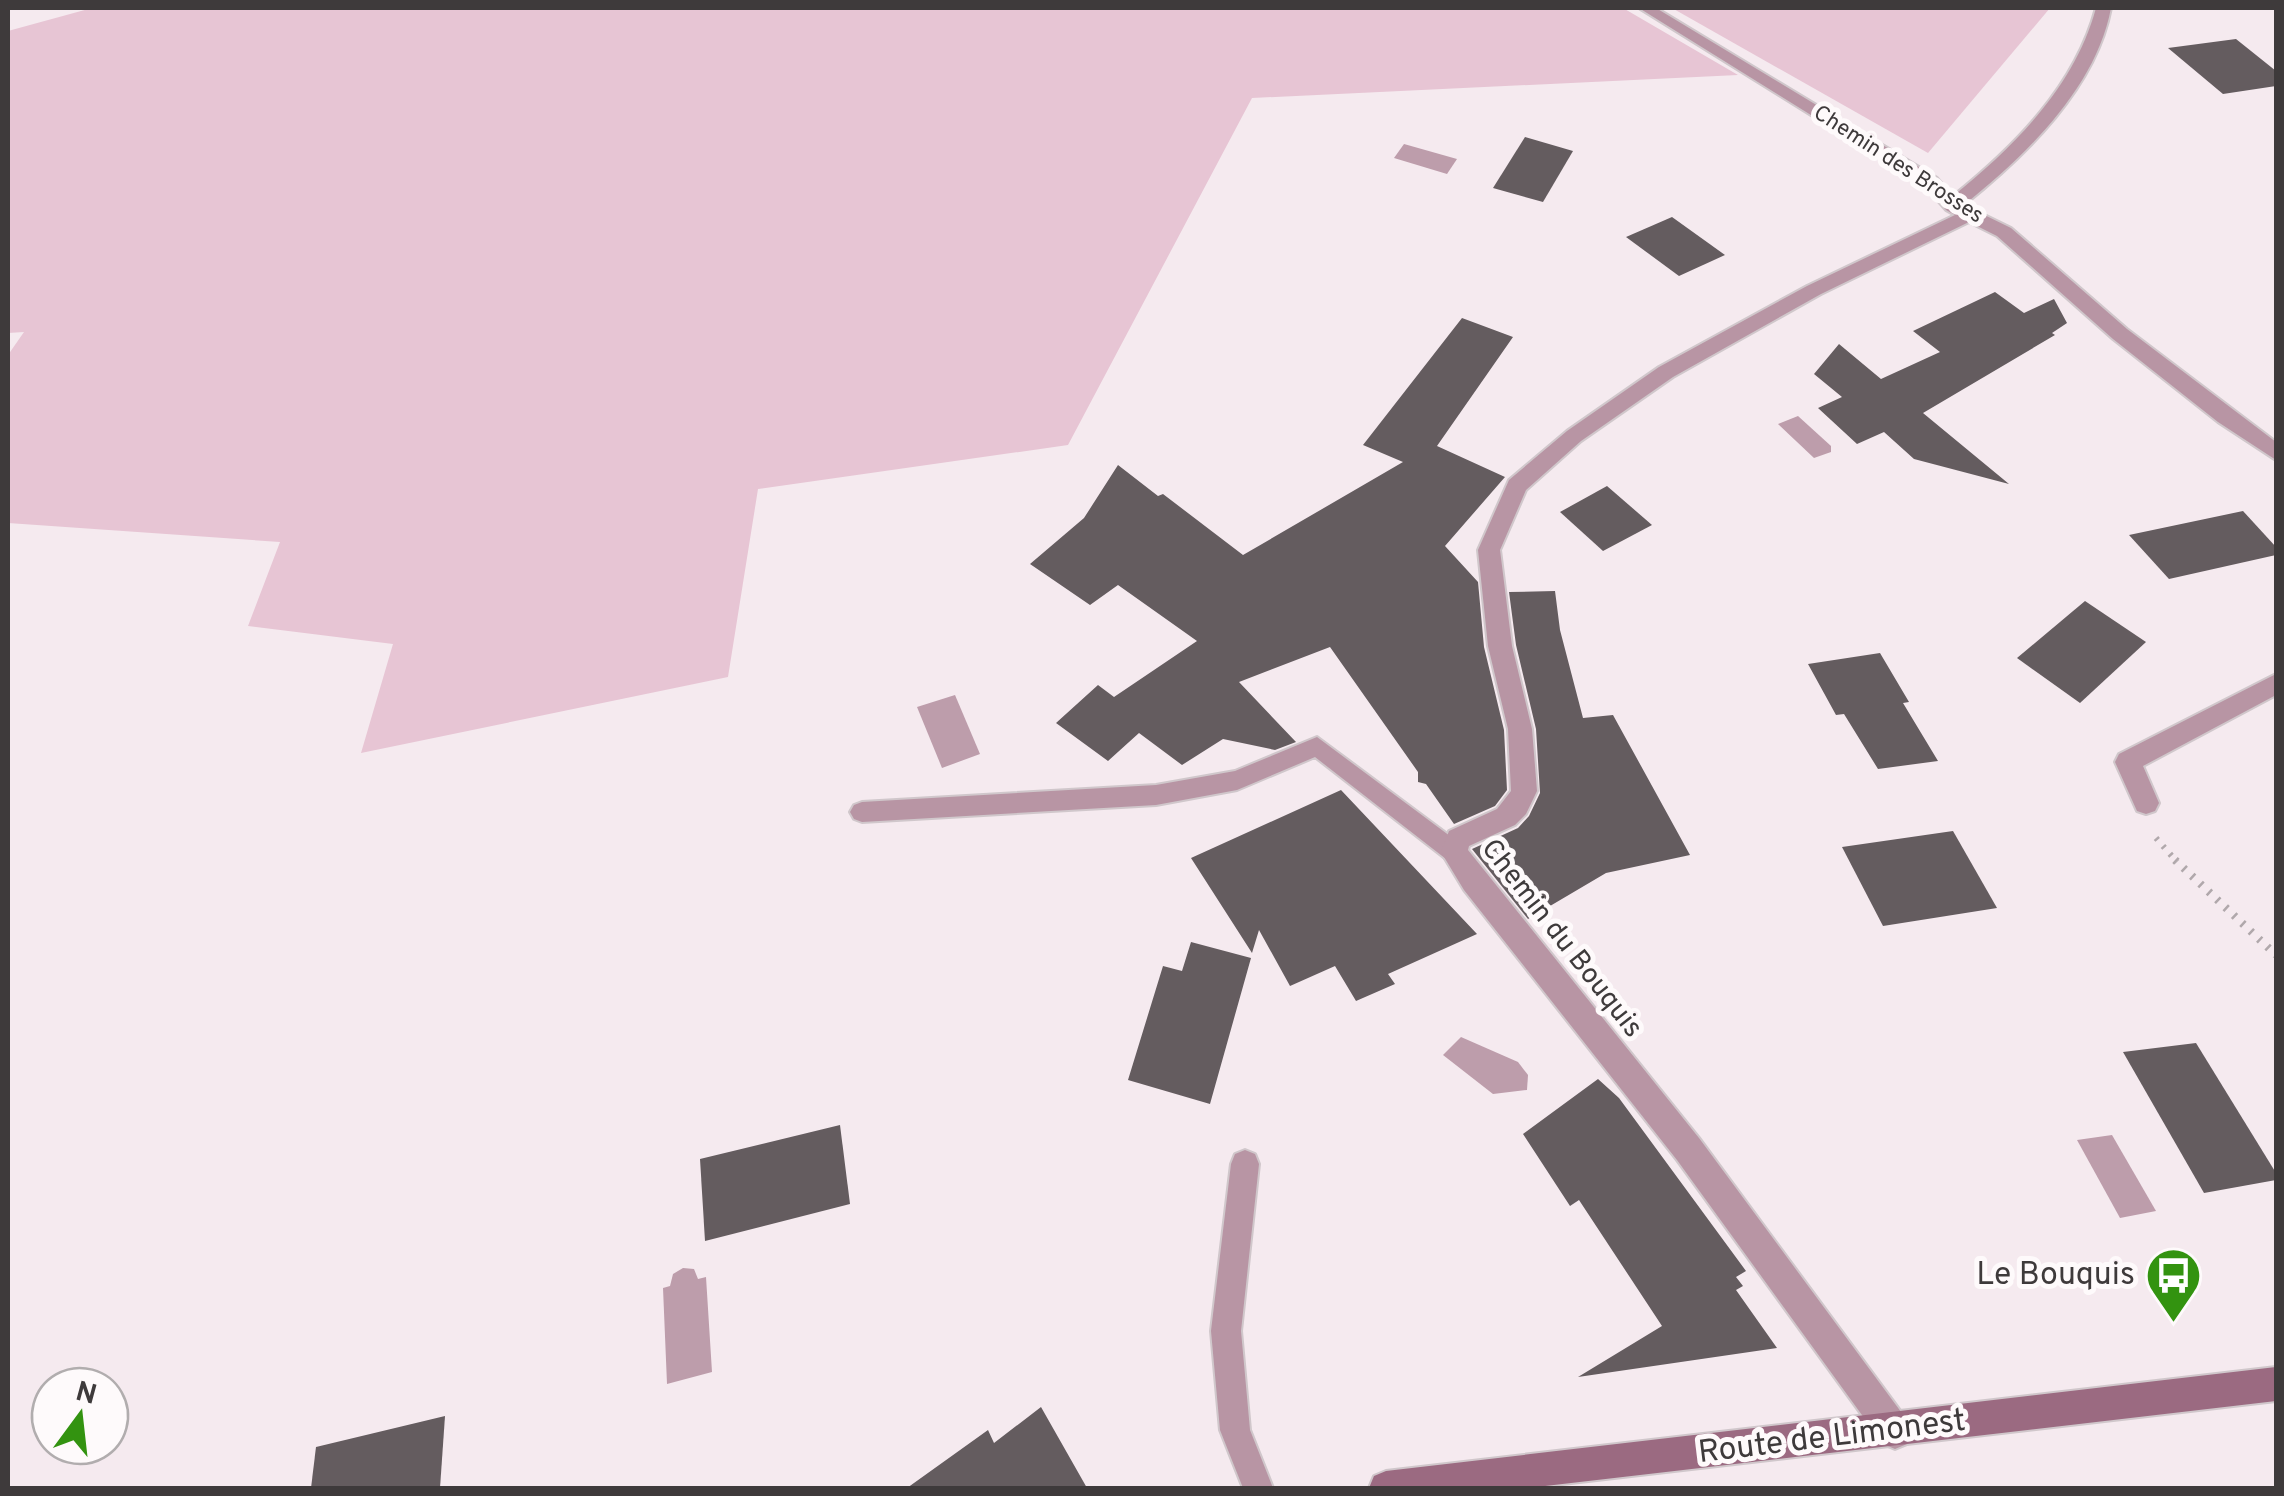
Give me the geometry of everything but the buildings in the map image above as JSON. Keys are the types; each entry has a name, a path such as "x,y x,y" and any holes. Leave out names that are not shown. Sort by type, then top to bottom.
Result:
{"street":[{"name":"Chemin des Brosses","path":"1646,8 1930,182 1961,210 2004,232 2148,356 2276,452"},
{"name":"Chemin du Bouquis","path":"1894,1432 1688,1149 1472,882 1454,852 1458,840 1506,817 1524,791 1520,728 1500,646 1489,550 1518,486 1574,436 1666,372 1961,210 2034,131 2095,40 2104,8"},
{"path":"2146,803 2128,762 2276,684"},
{"name":"Route de Limonest","path":"1386,1488 1894,1432 2276,1384"}],"lane":[{"path":"862,812 1156,794 1237,780 1317,746 1454,852"},
{"path":"1245,1164 1226,1331 1235,1430 1258,1488"}],"path":[{"path":"2146,803 2158,844 2276,955"}],"shaded area":[{"path":"92,8 1623,8 1738,75 1252,98 1068,445 758,489 728,677 361,753 393,644 248,626 280,542 8,523 8,355 24,332 8,333 8,31"},
{"path":"1672,8 2050,8 1928,153"},
{"path":"1404,144 1457,159 1447,174 1394,158"},
{"path":"1798,416 1831,446 1831,452 1814,458 1778,424"},
{"path":"955,695 980,754 942,768 917,707"},
{"path":"1461,1037 1518,1062 1528,1075 1527,1090 1493,1094 1443,1055"},
{"path":"2112,1135 2156,1211 2120,1218 2077,1140"},
{"path":"683,1268 694,1269 698,1279 706,1277 712,1372 667,1384 663,1288 670,1286 673,1274"}],"place":[{"name":"Le Bouquis","path":"2174,1325"}]}
